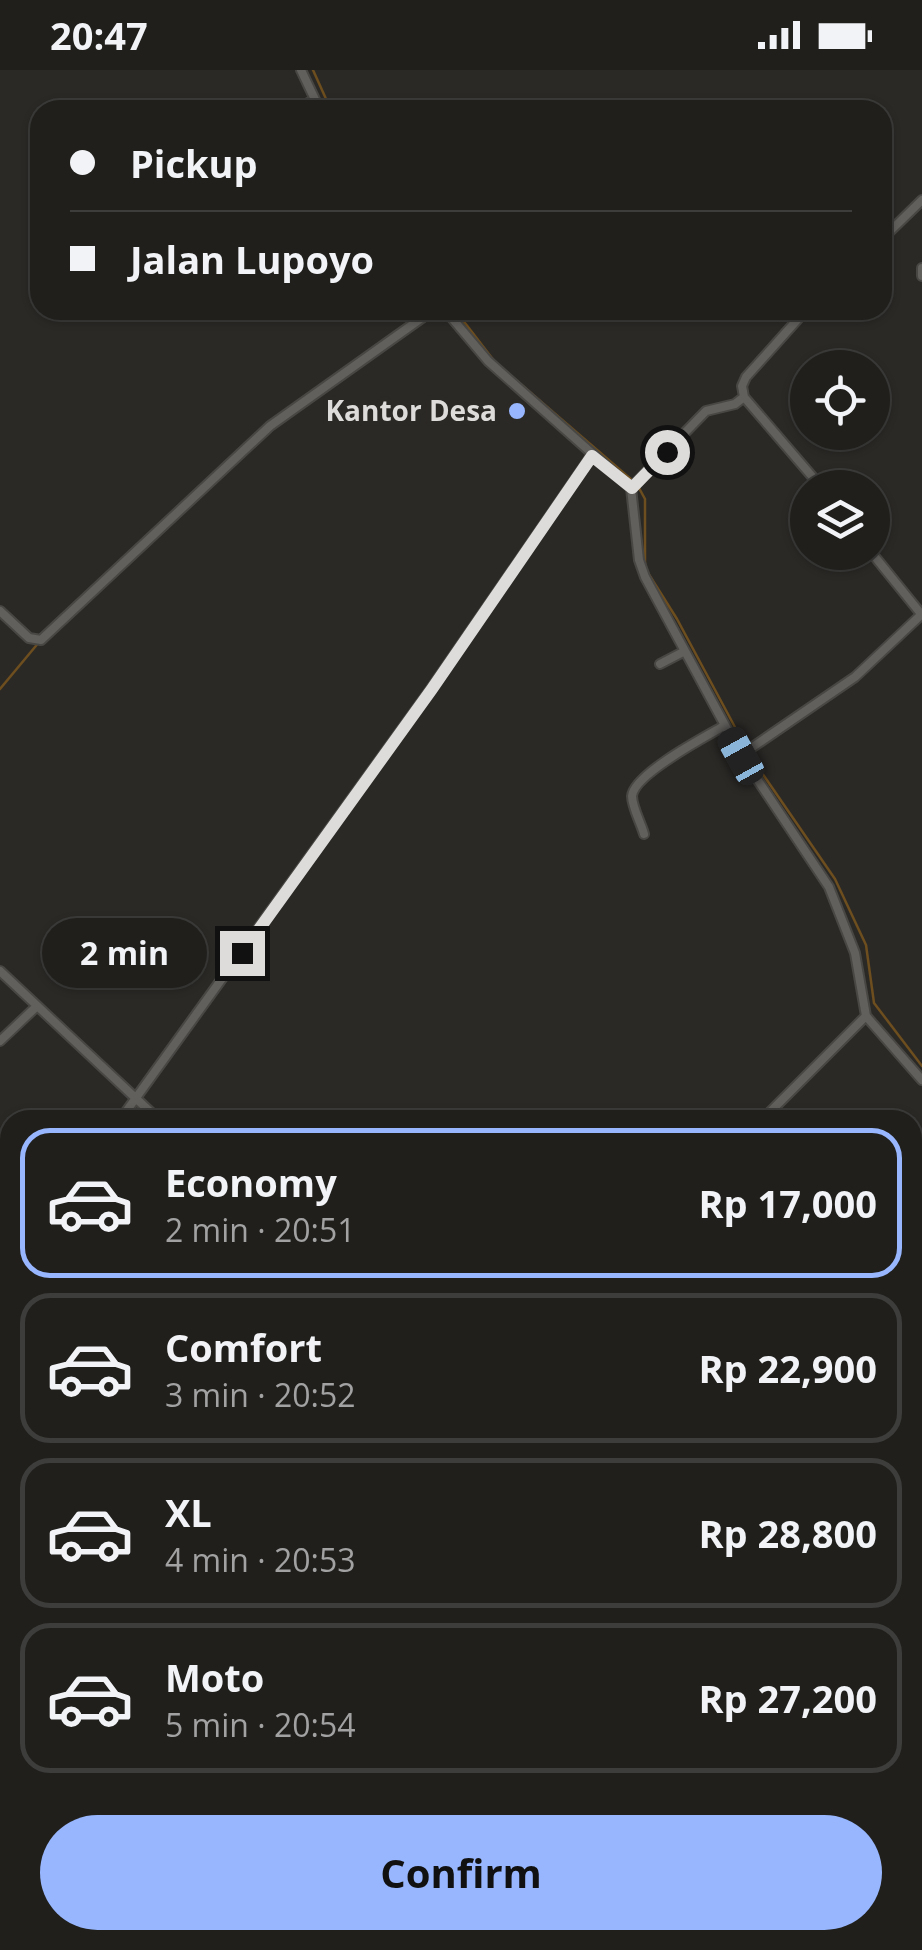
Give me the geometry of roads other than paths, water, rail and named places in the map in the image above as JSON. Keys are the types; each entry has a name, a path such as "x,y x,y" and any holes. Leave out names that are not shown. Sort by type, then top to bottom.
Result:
{"street":[{"path":"301,70 314,100"},
{"path":"892,229 922,200"},
{"path":"922,268 922,276"},
{"path":"0,612 29,638 41,640 270,426 419,320"},
{"path":"453,320 488,360 632,488 642,570 682,653 721,728 746,753 829,888 854,953 866,1016 922,1080"},
{"path":"797,320 742,386 744,397 807,470"},
{"path":"632,488 706,411 735,404 744,397"},
{"path":"130,1110 596,459"},
{"path":"746,753 856,677 922,615 886,570"},
{"path":"660,664 682,653"},
{"path":"644,834 633,799 635,789 647,774 721,728"},
{"path":"0,971 149,1110"},
{"path":"0,1041 37,1006"},
{"path":"772,1110 866,1016"}],"waterway":[{"path":"313,70 326,100"},
{"path":"463,320 495,362 633,481"},
{"path":"639,488 645,499 645,565"},
{"path":"648,573 751,757 835,879 866,945 874,1003 922,1066"},
{"path":"0,689 40,641"}],"place":[{"name":"Kantor Desa","path":"517,411"}]}
